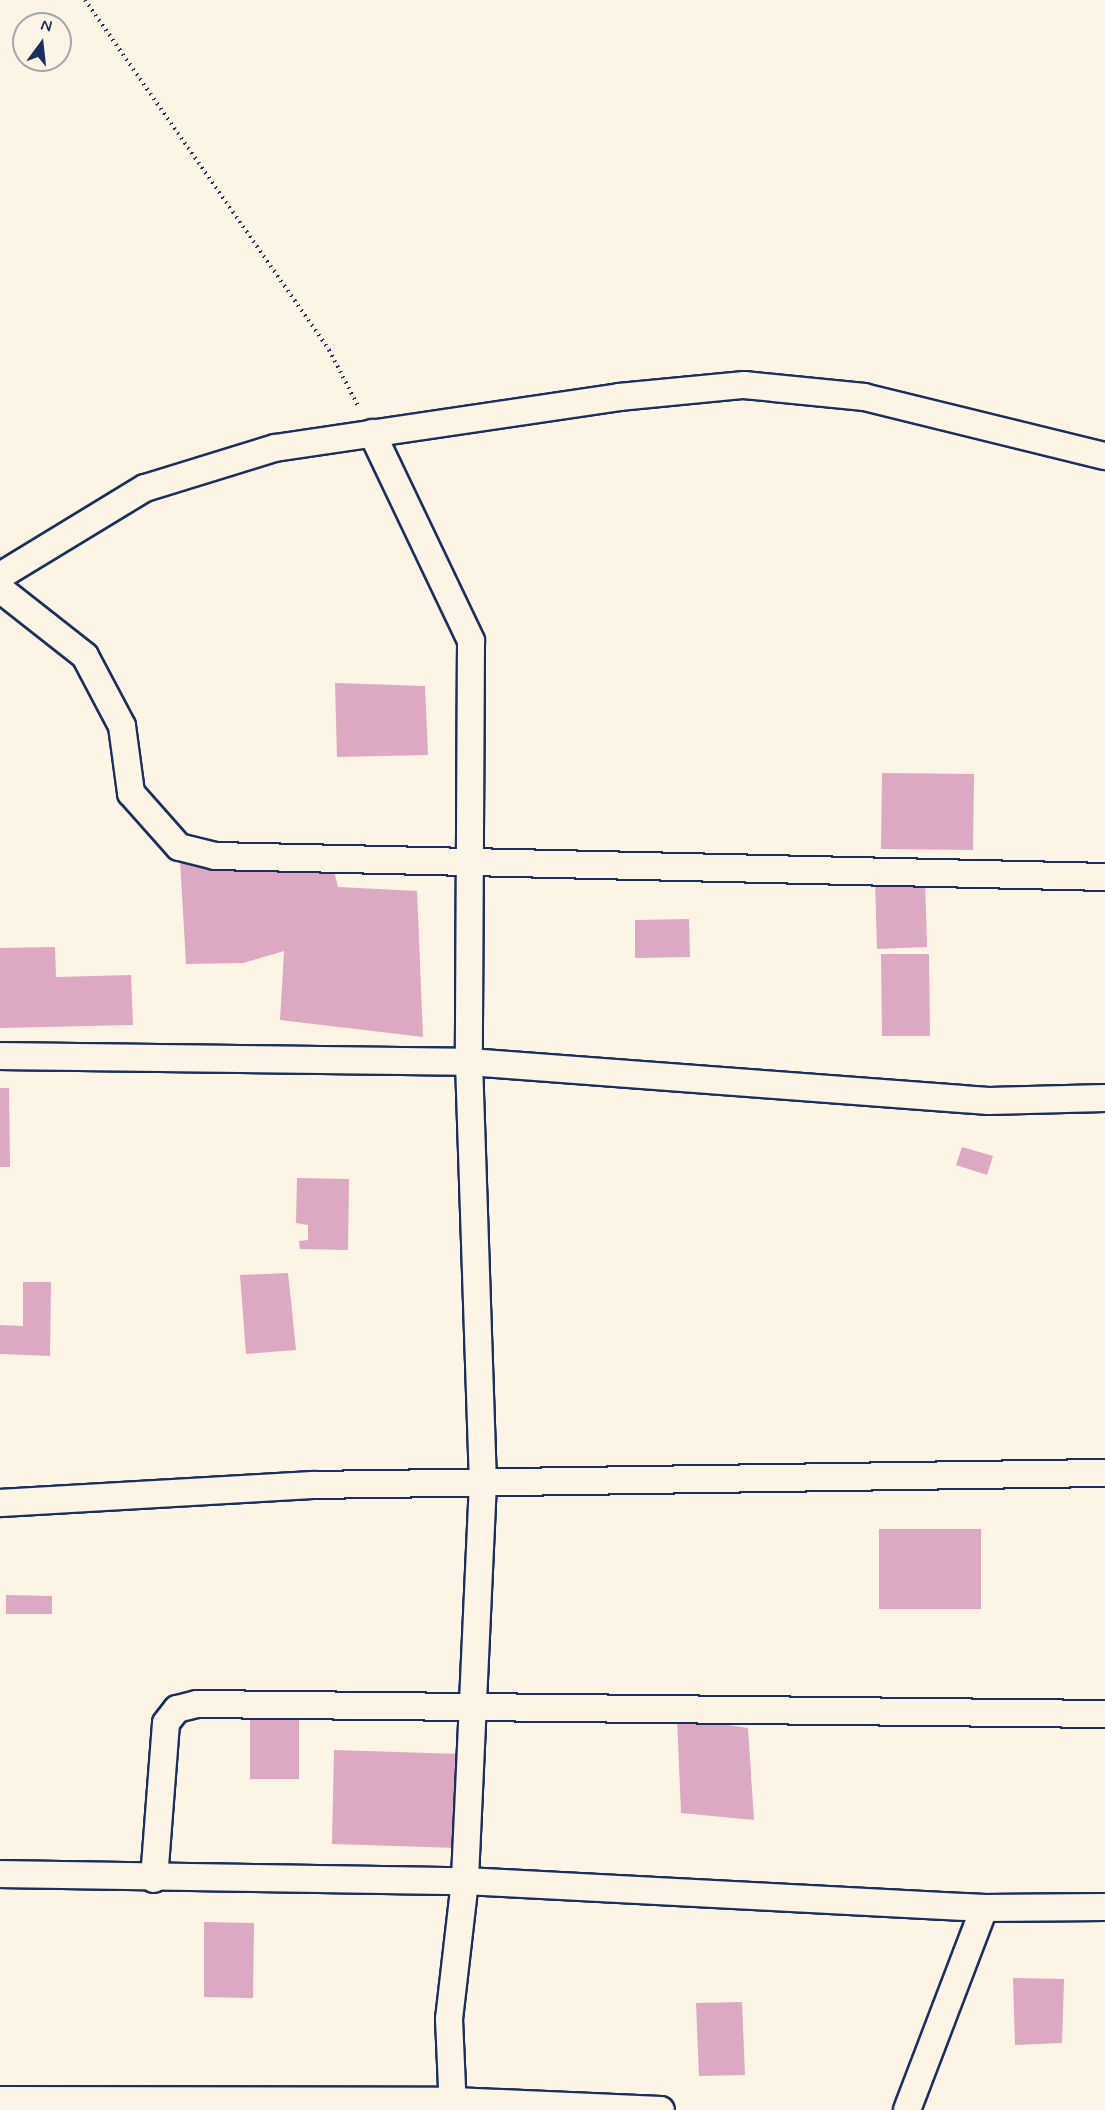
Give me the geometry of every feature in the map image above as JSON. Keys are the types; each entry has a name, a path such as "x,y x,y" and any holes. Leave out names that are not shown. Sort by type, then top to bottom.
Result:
{"street":[{"path":"0,576 145,488 275,448 619,397 744,385 864,397 1105,456"},
{"path":"372,433 471,641 467,862 469,1062 483,1482 469,1704 465,1881 449,2019 454,2105"},
{"path":"0,589 86,656 122,726 131,793 179,847 214,856 1105,877"},
{"path":"0,1056 469,1062 989,1101 1105,1098"},
{"path":"0,1503 312,1485 1105,1473"},
{"path":"154,1879 166,1723 177,1709 197,1704 469,1704 1105,1714"},
{"path":"0,1874 154,1879 465,1881 984,1908 1105,1907"},
{"path":"907,2110 984,1908"},
{"path":"0,2100 454,2105 661,2110"}],"path":[{"path":"85,0 329,350 372,433"}],"building":[{"path":"335,683 425,686 428,755 337,757"},
{"path":"882,773 974,774 973,850 881,849"},
{"path":"180,860 332,863 338,887 417,891 423,1037 280,1020 284,951 243,963 186,964"},
{"path":"925,878 927,947 877,949 875,879"},
{"path":"689,919 690,957 635,958 635,920"},
{"path":"55,947 56,977 131,975 133,1025 0,1028 0,948"},
{"path":"881,954 929,954 930,1036 882,1036"},
{"path":"0,1088 9,1088 10,1167 0,1167"},
{"path":"962,1147 993,1156 987,1175 956,1165"},
{"path":"297,1178 349,1179 348,1250 300,1249 299,1241 308,1240 308,1225 296,1223"},
{"path":"288,1273 296,1350 246,1354 240,1275"},
{"path":"23,1282 51,1282 50,1356 0,1354 0,1325 23,1326"},
{"path":"879,1529 981,1529 981,1609 879,1609"},
{"path":"6,1595 52,1596 52,1614 6,1614"},
{"path":"250,1705 299,1706 299,1779 250,1779"},
{"path":"677,1717 748,1728 754,1820 681,1813"},
{"path":"334,1750 460,1754 457,1848 332,1844"},
{"path":"204,1922 254,1923 253,1998 204,1997"},
{"path":"1013,1978 1064,1979 1062,2043 1015,2045"},
{"path":"742,2002 745,2075 699,2076 696,2003"}]}
